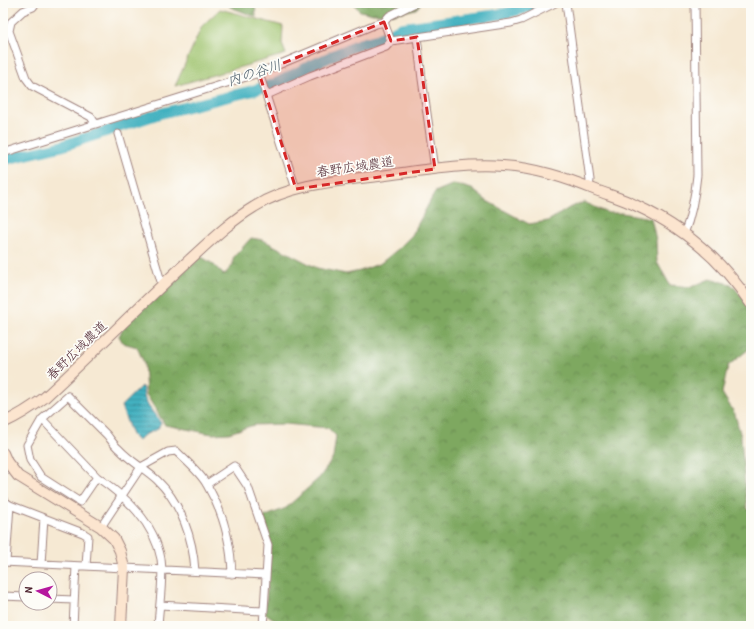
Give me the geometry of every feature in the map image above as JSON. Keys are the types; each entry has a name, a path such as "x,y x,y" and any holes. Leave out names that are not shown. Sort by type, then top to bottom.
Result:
{"street":[{"path":"36,3 33,7 23,12 11,22 9,31 26,78 32,86 91,117 95,123"},
{"path":"384,24 389,16 415,3"},
{"path":"390,39 417,37 511,23 521,20 556,3"},
{"path":"566,3 590,180 589,187"},
{"path":"684,234 690,220 695,196 697,175 695,3"},
{"path":"3,152 95,123 260,75 376,24 384,24"},
{"path":"266,94 386,47 390,39 384,24"},
{"path":"417,37 435,169"},
{"path":"260,75 296,189"},
{"path":"118,134 162,285"},
{"name":"春野広域農道","path":"3,423 16,417 44,398 162,285 236,219 255,206 280,195 296,189 338,180 482,165 505,166 565,178 634,204 676,227 704,249 727,271 751,304"},
{"path":"97,477 80,502 41,477 30,460 27,445 42,419 68,396 109,437 118,449 158,481 171,498 180,511 189,532 194,556 195,571"},
{"path":"42,419 97,477 121,496 146,522 161,559 162,570 158,626"},
{"path":"101,527 141,467 168,452 176,451 207,484 215,501 231,553 232,574"},
{"path":"3,453 7,462 18,476 101,527 114,539 120,551 124,568 121,626"},
{"path":"207,484 234,466 248,487 268,545 262,626"},
{"path":"3,500 10,505 88,536 86,566"},
{"path":"10,505 4,562 266,575"},
{"path":"41,564 44,518"},
{"path":"73,626 76,566"},
{"path":"3,596 18,597"},
{"path":"58,599 74,600"},
{"path":"160,605 263,611"}],"highlighted area":[{"path":"384,22 391,41 417,37 435,169 296,189 259,73"}],"green space":[{"path":"229,3 255,3 256,17 230,7"},
{"path":"353,3 422,3 416,9 394,14 373,14 360,11"},
{"path":"220,9 283,26 282,44 286,54 175,86 202,26"},
{"path":"454,184 472,189 487,201 529,224 548,221 569,208 584,202 608,213 622,213 651,218 656,240 657,262 670,285 691,287 710,279 731,284 745,300 751,316 751,345 749,349 728,366 722,393 735,414 741,437 747,507 751,514 751,626 284,626 265,613 271,544 264,517 286,508 320,477 333,458 336,436 328,428 285,424 254,425 229,433 212,434 165,425 146,394 144,363 137,347 123,343 119,336 128,320 200,256 213,264 224,275 233,265 233,258 251,238 263,240 317,268 346,274 360,271 381,263 412,235 435,192"}],"water":[{"path":"141,386 144,389 146,402 161,423 158,429 144,435 138,441 132,435 121,406"}],"waterway":[{"name":"内の谷川","path":"3,160 62,146 158,114 275,84 312,65 359,44 378,39 401,28 502,14 523,9 536,3"}]}
